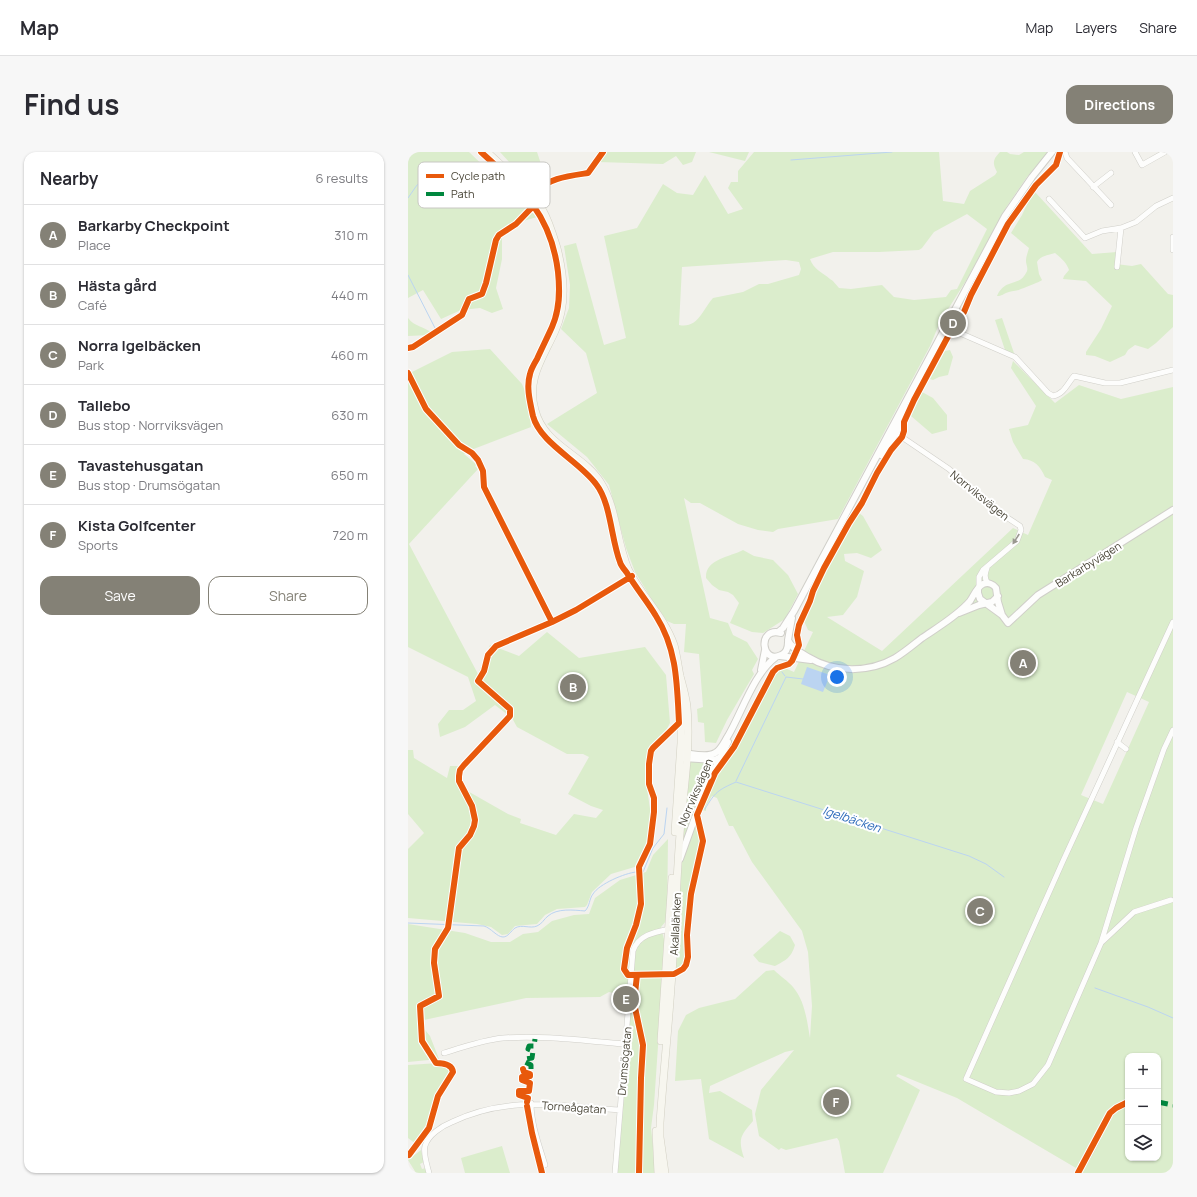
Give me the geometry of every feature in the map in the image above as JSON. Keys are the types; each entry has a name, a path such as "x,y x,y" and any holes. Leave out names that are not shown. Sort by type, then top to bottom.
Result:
{"main road":[{"name":"Akallalänken","path":"487,152 498,162"},
{"name":"Akallalänken","path":"541,208 551,228 561,265 563,303 561,316 534,374 532,400 536,415 543,428 551,438 591,472 601,483 609,500 622,553 628,569 637,585 664,624 674,646 680,675 683,756 678,864 656,1125 658,1173"},
{"name":"Akallalänken","path":"665,1173 660,1137 660,1124 683,756"}],"street":[{"path":"874,460 893,431 905,404 1005,216 1018,195 1052,152"},
{"path":"1065,152 1067,158 1111,205"},
{"path":"1135,152 1142,165 1165,152"},
{"path":"1093,187 1111,173"},
{"path":"1049,199 1085,238 1102,231 1121,228 1136,222 1156,206 1173,198"},
{"path":"1117,267 1121,228"},
{"path":"1173,237 1173,250"},
{"path":"946,327 1015,358 1048,393 1053,396 1062,392 1074,376 1105,383 1120,383 1173,370"},
{"path":"794,611 788,646 785,653 777,657 770,655 765,650 765,639 770,634 778,632 783,628 794,611 893,431 926,364"},
{"path":"856,496 890,428 905,404"},
{"name":"Norrviksvägen","path":"893,431 949,469 1000,513 1020,526 1021,530 1017,541 983,570 979,577 979,587"},
{"name":"Barkarbyvägen","path":"1002,615 1008,623 1038,595 1173,510"},
{"path":"988,567 985,573 986,580 998,591 1002,615"},
{"name":"Norrviksvägen","path":"788,641 797,650 813,660 833,667 852,669 868,668 882,664 900,655 956,614 969,601 979,587 988,583"},
{"path":"979,587 978,597 982,602 1002,615"},
{"name":"Norrviksvägen","path":"956,614 985,603 992,602 998,596"},
{"path":"1173,622 1117,742 966,1079 996,1092 1009,1093 1019,1091 1033,1084 1048,1065 1101,943 1136,828 1164,749 1173,730"},
{"path":"778,632 784,635 788,641"},
{"name":"Norrviksvägen","path":"760,675 764,662 765,650"},
{"name":"Norrviksvägen","path":"683,756 709,755 715,753 732,728 760,675 767,665 777,657 813,660"},
{"name":"Norrviksvägen","path":"678,864 707,784 721,757 732,728"},
{"path":"1117,742 1126,749"},
{"name":"Norrviksvägen","path":"683,756 715,760 721,757"},
{"path":"1101,943 1134,912 1171,900"},
{"name":"Drumsögatan","path":"615,1173 634,948 642,938 650,934 672,929"},
{"path":"444,1053 477,1043 503,1038 535,1038 625,1044"},
{"path":"531,1104 536,1133 545,1165"},
{"name":"Torneågatan","path":"429,1173 425,1146 430,1138 443,1126 469,1114 497,1106 531,1104 620,1110"},
{"path":"1078,1173 1093,1147 1106,1119 1116,1108"}],"green space":[{"path":"408,152 469,152 479,162 418,162 418,208 528,208 537,217 520,222 502,234 502,259 496,288 503,309 492,313 480,308 461,310 441,319 423,290 408,298"},
{"path":"500,152 537,152 540,162 509,162"},
{"path":"597,152 696,152 692,162 683,165 676,156 663,164 598,162"},
{"path":"709,152 749,152 745,161"},
{"path":"754,152 939,152 943,201 964,204 970,191 995,175 997,172 994,166 994,161 1000,152 1019,155 1024,152 1048,152 1027,177 1007,206 967,279 940,322 930,346 838,519 778,529 773,532 758,530 738,524 700,503 691,503 684,498 710,618 728,623 733,635 747,642 758,659 752,670 754,674 727,720 716,743 705,742 704,723 698,722 697,709 703,707 699,654 684,652 686,624 674,624 667,621 635,572 626,548 609,485 587,457 547,424 597,393 586,353 561,329 569,308 570,285 564,246 576,243 604,345 626,338 604,236 637,228 663,184 677,193 693,195 705,175 728,214 743,209 728,188 731,182 738,182 738,171","holes":["967,214 987,229 957,289 951,290 946,297 914,300 894,297 882,285 851,289 839,288 833,281 816,268 810,259 833,252 919,250 934,232","786,260 799,262 801,269 799,275 768,284 759,284 743,292 713,298 695,321 691,324 679,325 682,267"]},
{"path":"1035,192 1092,254 1117,252 1116,264 1132,266 1141,264 1168,294 1173,295 1173,327 1156,343 1148,349 1135,345 1128,350 1125,355 1110,362 1095,356 1086,355 1086,352 1101,329 1112,306 1086,281 1063,279 1069,270 1062,259 1055,253 1042,257 1037,262 1039,274 1042,280 1019,290 997,296 1000,290 1020,280 1027,272 1026,259 1029,248 1011,233 1031,196"},
{"path":"408,318 413,323 432,333 430,335 408,336"},
{"path":"1002,318 1015,356 1006,353 995,320"},
{"path":"490,349 522,384 527,396 531,427 464,454 477,465 475,466 478,469 409,544 478,674 490,645 519,656 547,632 579,658 645,647 666,675 670,723 649,764 646,781 653,819 649,843 638,866 611,874 592,892 585,907 557,909 545,915 537,924 515,926 508,934 502,935 491,927 477,924 408,918 408,849 424,833 408,814 408,750 413,750 414,758 447,778 450,766 464,766 460,773 460,779 464,789 508,814 521,819 520,823 556,835 574,814 596,818 603,810 591,806 568,794 589,757 583,754 567,754 517,727 512,718 495,705 465,727 440,737 438,724 449,710 463,710 476,701 468,677 408,647 408,374 452,352"},
{"path":"950,350 953,357 948,375 933,380 930,379 945,351"},
{"path":"1013,361 1055,403 1079,385 1121,399 1173,387 1173,1173 1074,1173 1076,1168 957,1098 898,1074 896,1076 920,1090 883,1173 845,1173 839,1141 837,1138 786,1150 781,1148 779,1150 759,1136 755,1114 761,1090 794,1050 785,1052 710,1086 709,1093 720,1091 752,1110 753,1121 745,1130 741,1138 744,1158 709,1139 701,1079 675,1081 678,1031 686,1015 699,1008 735,999 766,971 774,970 791,985 800,998 805,1011 810,1038 812,1006 808,952 802,931 752,862 733,826 729,826 717,798 712,796 706,806 706,811 702,810 701,807 709,787 716,778 716,773 720,773 780,666 794,672 813,632 808,630 804,621 820,583 859,513 863,516 882,550 871,558 857,553 844,554 845,561 864,571 857,597 843,615 827,617 882,651 1013,528 1028,535 1052,480 1045,477 1034,462 1023,459 1013,442 1009,429 1028,425 1036,406 1011,368","holes":["1127,692 1149,702 1103,804 1081,795"]},
{"path":"922,392 933,398 947,415 947,430 932,434 911,416"},
{"path":"743,550 754,556 773,560 788,575 798,594 785,619 763,633 752,632 730,623 739,603 733,595 719,590 706,578 707,572 714,563"},
{"path":"690,761 715,762 682,848"},
{"path":"697,818 701,833 700,846 691,883 686,937 686,960 683,967 674,972 680,867"},
{"path":"668,839 667,920 661,927 665,943 654,1105 651,1128 656,1173 617,1173 630,997 609,992 600,997 526,998 424,1020 422,1026 430,1036 439,1059 408,1062 408,924 465,933 491,942 510,942 523,934 538,932 552,921 574,915 589,914 595,898 620,880 646,872 653,855"},
{"path":"780,931 790,936 795,945 790,956 775,966 759,962 753,955"},
{"path":"439,1063 449,1067 452,1070 452,1073 438,1092 429,1126 416,1144 408,1138 408,1065"},
{"path":"502,1146 510,1173 465,1173 461,1158"},
{"path":"421,1150 424,1162 420,1164 422,1169 426,1168 427,1173 416,1173 408,1160"}],"water":[{"path":"807,667 830,675 823,692 801,684"}],"waterway":[{"path":"791,160 892,152"},
{"path":"408,198 418,184"},
{"path":"408,275 435,328"},
{"path":"782,672 785,676"},
{"path":"736,781 786,677 803,679"},
{"name":"Igelbäcken","path":"705,809 718,792 736,782 969,856 986,864 1004,877"},
{"name":"Igelbäcken","path":"643,872 653,848 664,834 667,808"},
{"name":"Igelbäcken","path":"408,923 484,926 498,936 505,937 515,928 523,926 537,926 552,913 566,910 585,911 592,896 601,886 619,877 636,872"},
{"name":"Igelbäcken","path":"1095,988 1148,1007 1173,1018"}],"marked path":[{"path":"531,1069 531,1065 525,1062 526,1059 532,1058 533,1051 528,1049 529,1046 534,1046 535,1039"},
{"path":"1161,1103 1173,1105"}],"cycle path":[{"path":"481,152 492,162"},
{"path":"550,182 559,178 588,173 603,152"},
{"path":"535,208 549,234 558,272 559,293 555,320 530,372 528,384 533,416 543,435 580,467 596,484 601,492 608,511 620,563 653,610 663,628 675,667 679,723 651,751 649,764 649,784 654,798 654,812 650,844 639,867 641,904 636,925 627,948 624,969 628,975 674,974 683,969 686,965 688,957 687,935 691,894 703,841 697,815 715,773 734,747 773,672 777,668 789,664 792,661 799,645 797,635 799,625 824,568 862,503 877,473 891,450 902,437 904,422 914,400 952,329 964,312 971,295 1008,224 1036,185 1056,165 1060,152"},
{"path":"408,348 413,347 462,315 469,299 482,294 496,240 499,235 516,224 531,208"},
{"path":"408,373 426,409 459,445 472,453 478,460 483,471 484,487 552,622"},
{"path":"409,1155 429,1128 438,1096 453,1072 451,1067 436,1063 422,1041 420,1006 439,996 434,963 435,949 448,928 459,848 470,835 474,826 475,820 472,806 459,781 460,770 510,716 510,709 478,681 484,671 488,655 496,646 576,610 632,576"},
{"path":"637,975 634,1003 643,1045 639,1173"},
{"path":"523,1069 524,1072 530,1074 530,1076 522,1077 522,1080 530,1083 529,1091 519,1091 519,1095 528,1098 527,1102"},
{"path":"1078,1173 1110,1113 1125,1104"},
{"path":"527,1106 542,1173"}],"place":[{"name":"Tallebo","path":"953,323"},
{"name":"Barkarby Checkpoint","path":"1023,663"},
{"name":"Hästa gård","path":"573,687"},
{"name":"Norra Igelbäcken","path":"980,911"},
{"name":"Tavastehusgatan","path":"626,999"},
{"name":"Kista Golfcenter","path":"836,1102"}]}
